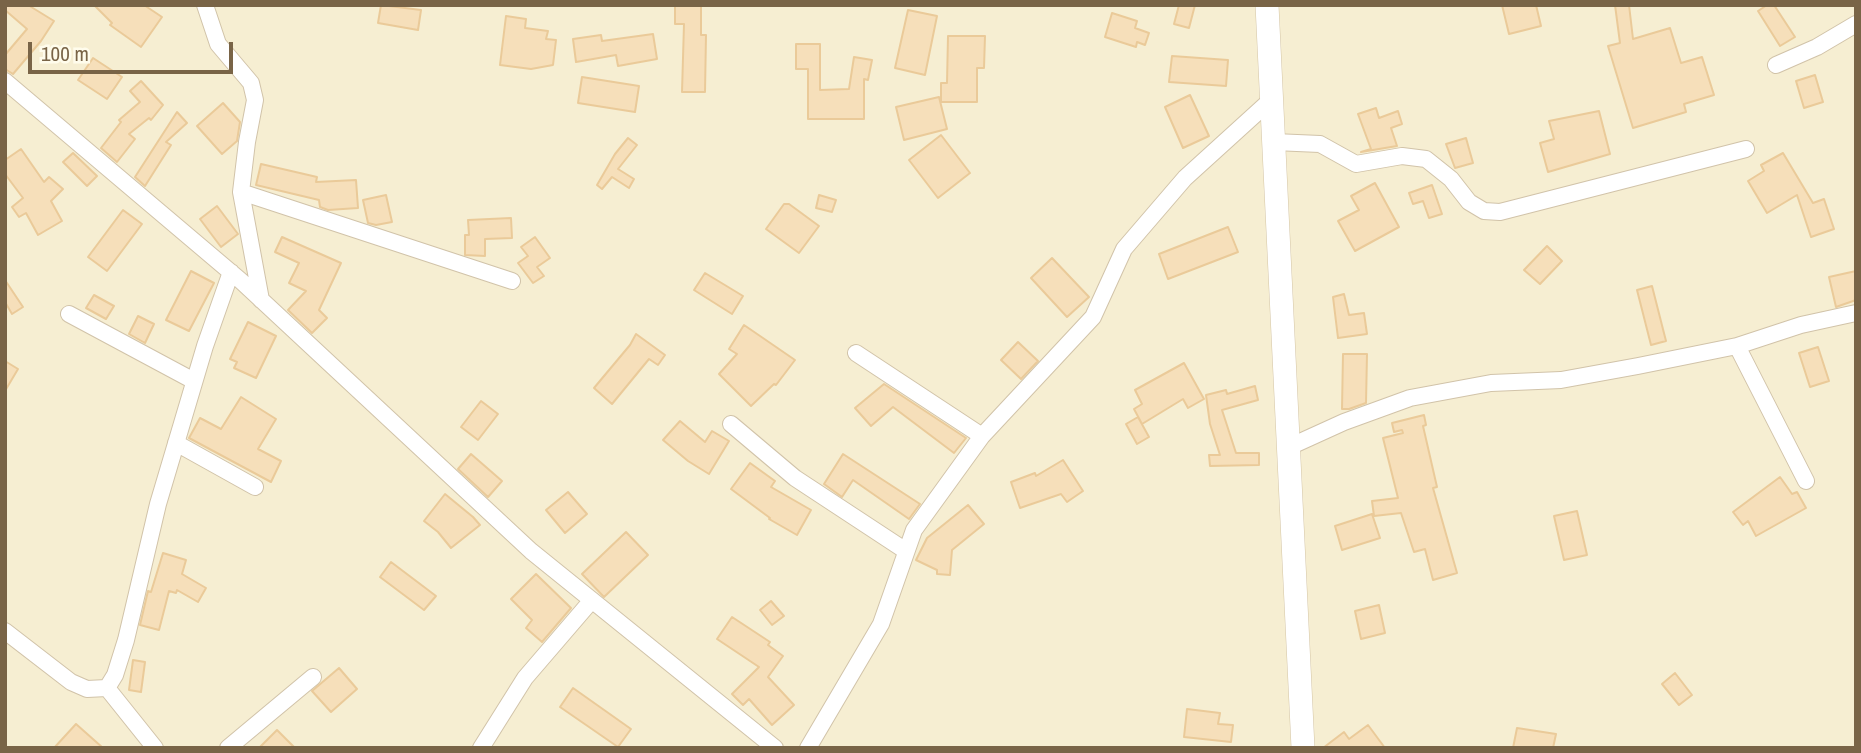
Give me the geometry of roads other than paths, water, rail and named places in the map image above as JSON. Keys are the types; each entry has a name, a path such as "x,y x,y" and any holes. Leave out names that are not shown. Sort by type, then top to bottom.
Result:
{"main road":[{"path":"1267,5 1303,748"}],"street":[{"path":"205,5 218,44 251,83 256,100 247,142 241,192 261,300"},
{"path":"1776,65 1817,47 1856,24"},
{"path":"5,81 231,272 531,551 775,748"},
{"path":"807,748 881,624 914,530 982,436 1093,317 1124,249 1185,178 1272,99"},
{"path":"1274,142 1320,144 1356,164 1402,156 1426,159 1451,179 1469,202 1484,211 1500,212 1746,149"},
{"path":"241,192 512,281"},
{"path":"107,688 115,675 126,640 158,503 194,381 231,272"},
{"path":"1289,447 1344,422 1410,398 1491,383 1561,380 1737,346 1801,325 1856,313"},
{"path":"69,314 194,381"},
{"path":"1737,346 1806,481"},
{"path":"856,353 982,436"},
{"path":"731,424 795,478 906,551"},
{"path":"176,443 255,487"},
{"path":"481,748 525,678 592,600"},
{"path":"5,631 71,682 87,689 107,688"},
{"path":"228,748 313,677"},
{"path":"107,688 155,748"}]}
